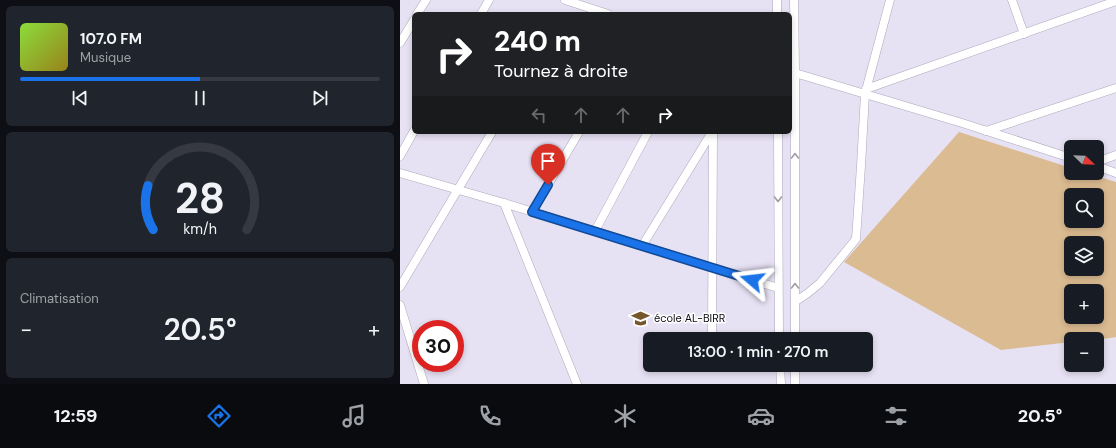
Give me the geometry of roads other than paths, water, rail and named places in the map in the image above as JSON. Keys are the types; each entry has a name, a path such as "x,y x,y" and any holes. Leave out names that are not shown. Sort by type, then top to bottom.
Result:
{"street":[{"path":"418,12 426,0"},
{"path":"482,12 489,0"},
{"path":"565,0 602,12"},
{"path":"777,0 777,12"},
{"path":"793,74 794,0"},
{"path":"796,301 820,283 856,239 865,91 890,0"},
{"path":"1012,0 1024,34"},
{"path":"865,91 1024,34 1100,3 1116,1"},
{"path":"400,43 412,23"},
{"path":"792,63 796,332"},
{"path":"793,74 865,91 1064,156"},
{"path":"986,131 1116,88"},
{"path":"400,156 412,134"},
{"path":"400,286 491,134"},
{"path":"532,212 579,134"},
{"path":"595,231 647,134"},
{"path":"642,246 711,134"},
{"path":"712,134 712,332"},
{"path":"778,134 778,288 780,332"},
{"path":"1104,159 1116,155"},
{"path":"1104,169 1116,173"},
{"path":"400,173 504,203 778,288"},
{"path":"504,203 577,384"},
{"path":"400,305 424,384"},
{"path":"780,372 781,384"},
{"path":"796,372 796,384"}],"place":[{"name":"école AL-BIRR","path":"641,318"}]}
